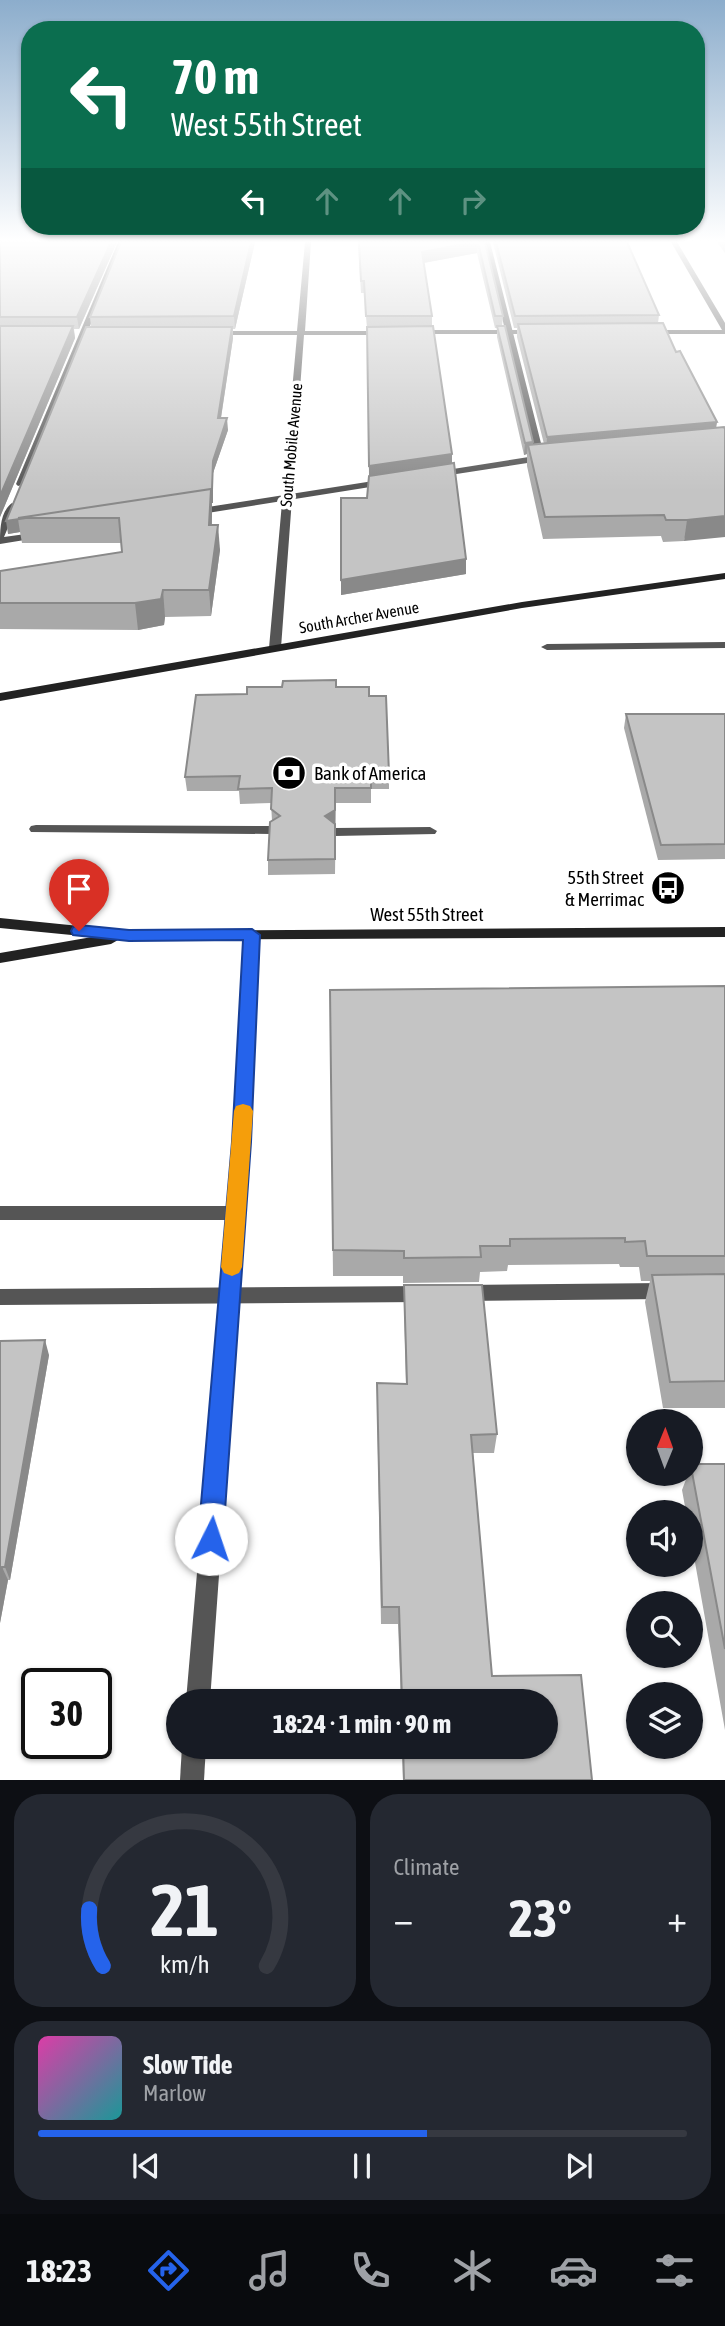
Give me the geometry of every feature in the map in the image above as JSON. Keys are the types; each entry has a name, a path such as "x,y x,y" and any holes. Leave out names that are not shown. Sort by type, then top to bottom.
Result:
{"main road":[{"name":"South Archer Avenue","path":"0,697 522,605 725,576"},
{"name":"West 55th Street","path":"0,923 129,936 725,932"},
{"name":"West 55th Street","path":"0,958 129,936"}],"street":[{"path":"55,533 0,538 85,325"},
{"name":"South Mobile Avenue","path":"275,648 301,325"},
{"path":"507,325 540,458"},
{"path":"644,332 725,330"},
{"path":"205,333 388,332"},
{"path":"401,332 550,332"},
{"path":"69,333 96,333"},
{"path":"422,477 552,457"},
{"path":"179,514 395,481"},
{"path":"547,647 725,645"},
{"path":"36,830 271,831"},
{"path":"335,832 430,831"},
{"path":"199,1689 236,1213 252,935"},
{"path":"0,1213 236,1213"},
{"path":"0,1297 684,1291"},
{"path":"192,1780 193,1759"}],"building":[{"path":"518,325 664,325 676,352 680,351 717,422 547,437"},
{"path":"0,326 73,326 0,496"},
{"path":"433,326 452,454 369,466 367,327"},
{"path":"497,326 505,326 533,442 525,443"},
{"path":"86,327 232,327 218,418 227,418 213,461 212,490 6,521"},
{"path":"724,427 725,516 687,520 666,520 664,515 545,517 528,445"},
{"path":"454,463 466,559 341,580 341,498 367,498 369,476"},
{"path":"211,489 209,525 218,525 209,590 163,590 161,599 135,603 0,603 0,571 122,552 119,518 18,518"},
{"name":"Bank of America","path":"336,680 336,687 369,687 369,696 386,696 389,774 371,774 371,788 335,788 335,810 325,816 335,824 335,859 268,860 270,822 280,816 271,809 272,788 238,789 240,776 185,777 196,695 247,694 247,687 282,687 283,681"},
{"path":"626,714 725,714 725,844 661,845"},
{"path":"725,986 725,1256 647,1256 645,1241 625,1242 625,1238 510,1239 510,1246 480,1246 481,1257 404,1258 404,1251 333,1250 330,990"},
{"path":"725,1274 725,1381 670,1382 652,1275"},
{"path":"404,1285 482,1285 497,1434 471,1435 492,1676 581,1675 592,1780 404,1780 403,1759 558,1759 558,1689 402,1689 399,1607 382,1607 377,1383 407,1384"},
{"path":"45,1340 5,1567 2,1567 0,1580 0,1341"},
{"path":"704,1464 725,1464 725,1649 703,1531 703,1500 697,1500 695,1486 704,1486"}],"slow traffic":[{"path":"232,1267 243,1111"}],"place":[{"name":"Bank of America","path":"289,773"},
{"name":"55th Street & Merrimac","path":"668,888"}],"route":[{"path":"79,931 129,936 252,935 242,1142 211,1539"}]}
